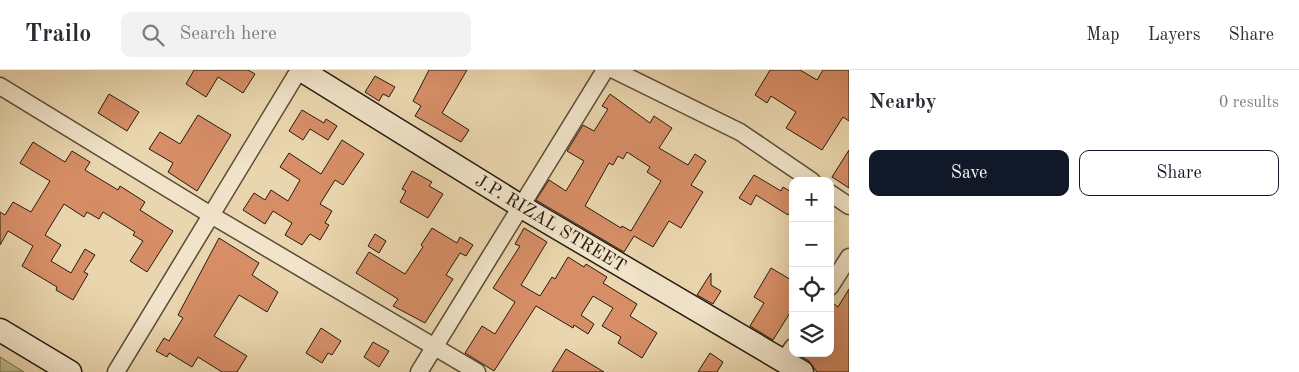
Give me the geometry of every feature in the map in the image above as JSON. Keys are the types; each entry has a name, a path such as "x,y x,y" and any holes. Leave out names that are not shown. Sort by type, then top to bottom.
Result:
{"street":[{"name":"J.P. RIZAL STREET","path":"300,70 522,207 793,360"},
{"path":"116,372 300,70"},
{"path":"419,372 605,70"},
{"path":"614,70 740,132 806,177"},
{"path":"0,86 211,215 477,372"},
{"path":"834,196 849,206"},
{"path":"834,281 849,257"},
{"path":"0,330 70,372"}],"green space":[{"path":"0,357 24,372 0,372"}],"building":[{"path":"194,70 248,70 255,74 243,93 218,77 206,97 186,84"},
{"path":"429,70 467,70 442,113 469,130 461,142 415,116 421,106 413,101"},
{"path":"770,70 800,70 817,80 823,70 849,70 849,121 843,117 822,150 786,128 796,112 771,96 767,103 755,95"},
{"path":"375,76 395,87 389,97 383,94 379,101 365,92"},
{"path":"109,94 139,112 127,131 98,113"},
{"path":"610,94 650,123 654,116 672,128 659,148 688,165 695,154 706,161 691,185 703,192 681,228 669,221 653,247 634,236 624,252 536,200 549,180 566,191 584,161 567,151 583,125 594,131 608,109 602,106","holes":["627,152 650,167 647,172 661,181 631,231 622,226 621,228 585,206 609,163 613,165 618,156 623,159"]},
{"path":"302,110 324,123 326,119 337,126 328,140 310,129 303,140 289,131"},
{"path":"198,115 231,135 197,191 168,172 173,163 149,149 160,132 180,144"},
{"path":"342,140 364,154 343,185 335,180 320,204 332,211 325,223 329,225 320,240 310,234 302,245 285,235 292,223 273,211 265,224 243,210 254,193 265,200 271,190 288,201 300,180 280,167 289,153 321,174"},
{"path":"33,142 65,162 72,151 90,162 85,170 118,190 120,186 145,202 140,210 173,231 147,272 130,261 143,241 133,235 135,232 103,212 99,219 87,212 84,217 64,204 45,235 61,245 51,261 71,273 85,249 95,255 84,272 88,274 73,300 56,290 57,287 22,266 33,246 8,231 0,245 0,212 5,215 13,202 31,212 50,181 20,163"},
{"path":"849,150 849,188 832,177"},
{"path":"412,171 432,182 429,186 443,194 428,218 400,202 406,191 402,189"},
{"path":"754,175 781,191 783,187 789,191 789,213 788,215 756,195 751,205 739,198"},
{"path":"432,228 457,243 460,237 473,245 466,256 460,253 446,275 453,279 425,323 393,306 398,299 356,273 369,252 405,274 423,247 421,245"},
{"path":"524,228 547,242 521,285 540,296 552,277 555,279 568,257 584,267 586,264 607,277 603,283 637,304 630,316 657,333 642,358 618,343 621,337 602,326 613,308 593,296 581,315 594,324 588,334 574,325 573,328 536,306 494,371 465,353 482,326 495,334 515,302 493,288 520,246 515,244"},
{"path":"375,234 386,241 379,253 368,246"},
{"path":"219,238 259,263 252,275 278,292 267,312 239,295 214,336 247,356 237,372 222,372 198,357 192,367 169,353 167,357 156,351 164,338 169,341 183,318 178,315"},
{"path":"771,268 789,279 789,314 773,340 750,326 764,303 754,297"},
{"path":"711,273 711,285 721,291 713,304 697,295"},
{"path":"849,289 849,372 817,372 809,361 802,357 834,357 834,304 838,307"},
{"path":"321,328 341,341 332,355 328,353 322,363 306,353"},
{"path":"373,342 389,351 379,367 364,357"},
{"path":"566,349 604,372 552,372"},
{"path":"710,353 723,362 717,372 698,372"}]}
